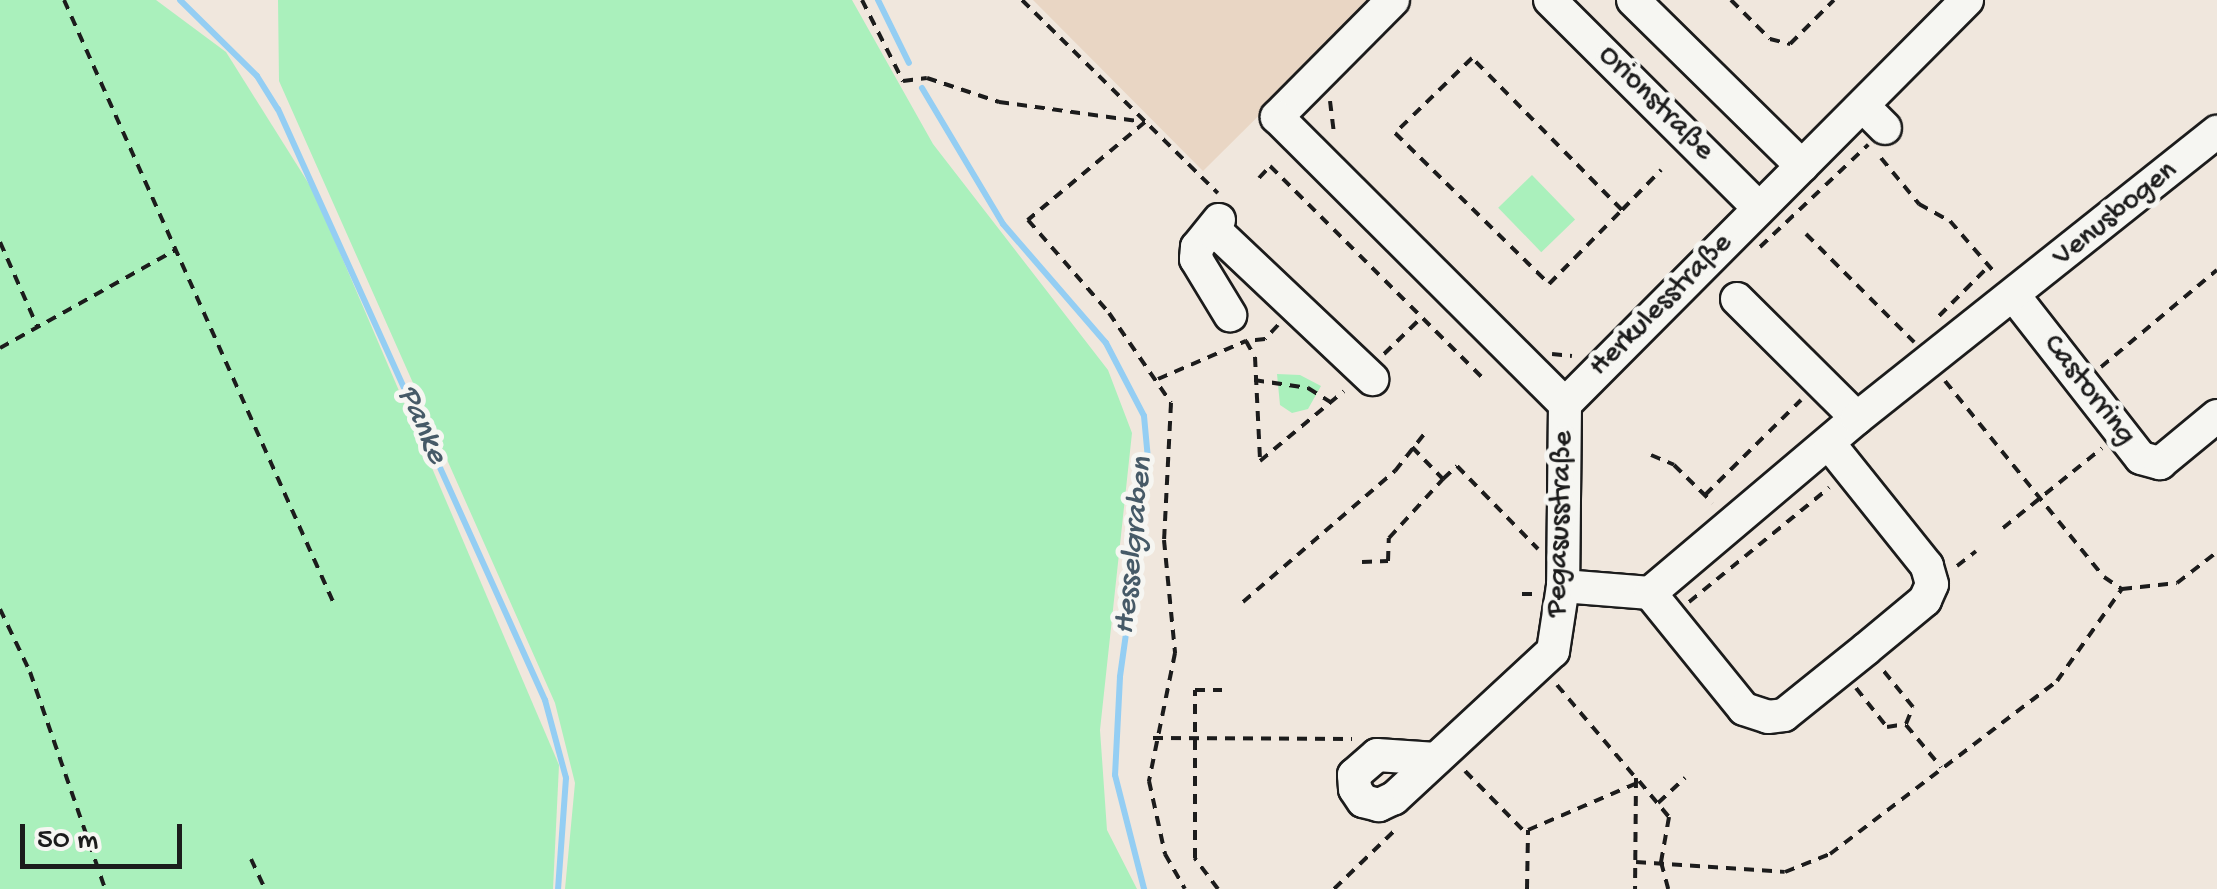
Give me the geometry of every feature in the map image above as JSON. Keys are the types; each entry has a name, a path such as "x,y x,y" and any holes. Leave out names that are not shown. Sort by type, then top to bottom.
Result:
{"street":[{"name":"Pegasusstraße","path":"1393,0 1277,117 1566,404 1562,586 1552,651 1448,763"},
{"name":"Orionstraße","path":"1550,0 1759,208"},
{"name":"Orionstraße","path":"1633,0 1802,166"},
{"name":"Herkulesstraße","path":"1566,404 1802,166 1876,130 1968,0"},
{"name":"Venusbogen","path":"1660,605 1733,526 1841,458 1857,418 1919,344 2014,298 2216,136"},
{"path":"1238,328 1196,259 1197,247 1221,219 1295,308 1367,376"},
{"path":"1737,298 1857,418"},
{"name":"Castorring","path":"2014,298 2140,458 2160,463 2217,416"},
{"path":"1562,586 1660,605 1744,709 1768,718 1784,715 1925,600 1932,584 1928,566 1841,458"}],"path":[{"path":"64,0 335,606"},
{"path":"862,0 903,81 928,78 1000,102 1145,122"},
{"path":"1022,0 1145,122 1221,219"},
{"path":"1731,0 1770,39 1790,44 1834,0"},
{"path":"1622,210 1472,58 1395,134 1550,284 1622,210 1660,170"},
{"path":"1145,122 1028,220 1158,379 1171,404 1164,540 1175,653 1154,738 1154,815 1185,889"},
{"path":"1762,249 1876,130 1919,204 1950,221 2014,298"},
{"path":"1259,178 1270,166 1484,378"},
{"path":"1806,234 1919,344 2039,498 2122,589"},
{"path":"0,242 38,328"},
{"path":"0,348 175,250"},
{"path":"1934,322 1988,267"},
{"path":"2082,383 2217,270"},
{"path":"1238,328 1265,339 1295,308"},
{"path":"1238,328 1256,358 1260,461 1367,376 1422,317"},
{"path":"1158,379 1238,328"},
{"path":"1254,380 1308,388 1332,403"},
{"path":"1705,495 1804,397"},
{"path":"1242,602 1395,471 1424,433"},
{"path":"2003,528 2122,433"},
{"path":"1412,448 1442,479"},
{"path":"1650,455 1674,465 1733,526"},
{"path":"1660,605 1841,458"},
{"path":"1362,562 1388,561 1389,538 1457,466 1547,558 1562,586"},
{"path":"1957,566 1976,551"},
{"path":"1636,862 1785,872 1830,854 2057,681 2122,589 2177,583 2217,552"},
{"path":"0,609 30,672 105,889"},
{"path":"1853,659 1888,727 1906,724"},
{"path":"1853,659 1913,706 1906,724"},
{"path":"1541,666 1669,817 1661,862 1668,889"},
{"path":"1218,889 1196,858 1195,690 1222,690"},
{"path":"1906,724 1941,768"},
{"path":"1154,738 1352,739"},
{"path":"1448,763 1527,832 1527,889"},
{"path":"1658,803 1685,778"},
{"path":"1527,832 1636,781"},
{"path":"1636,781 1636,889"},
{"path":"251,860 265,889"}],"shaded area":[{"path":"1033,0 1375,0 1203,171"}],"green space":[{"path":"0,0 156,0 226,52 314,192 559,765 553,889 0,889"},
{"path":"278,0 852,0 933,144 1108,370 1132,433 1100,730 1107,830 1137,889 565,889 575,783 555,703 279,81"},
{"path":"1532,175 1575,220 1541,252 1498,208"},
{"path":"1277,374 1300,375 1321,386 1308,409 1292,413 1280,405"}],"waterway":[{"name":"Panke","path":"180,0 257,76 278,109 545,700 566,778 558,889"},
{"name":"Hesselgraben","path":"878,0 909,63"},
{"name":"Hesselgraben","path":"922,88 1003,224 1106,343 1144,416 1149,470 1120,677 1115,775 1144,889"}]}
